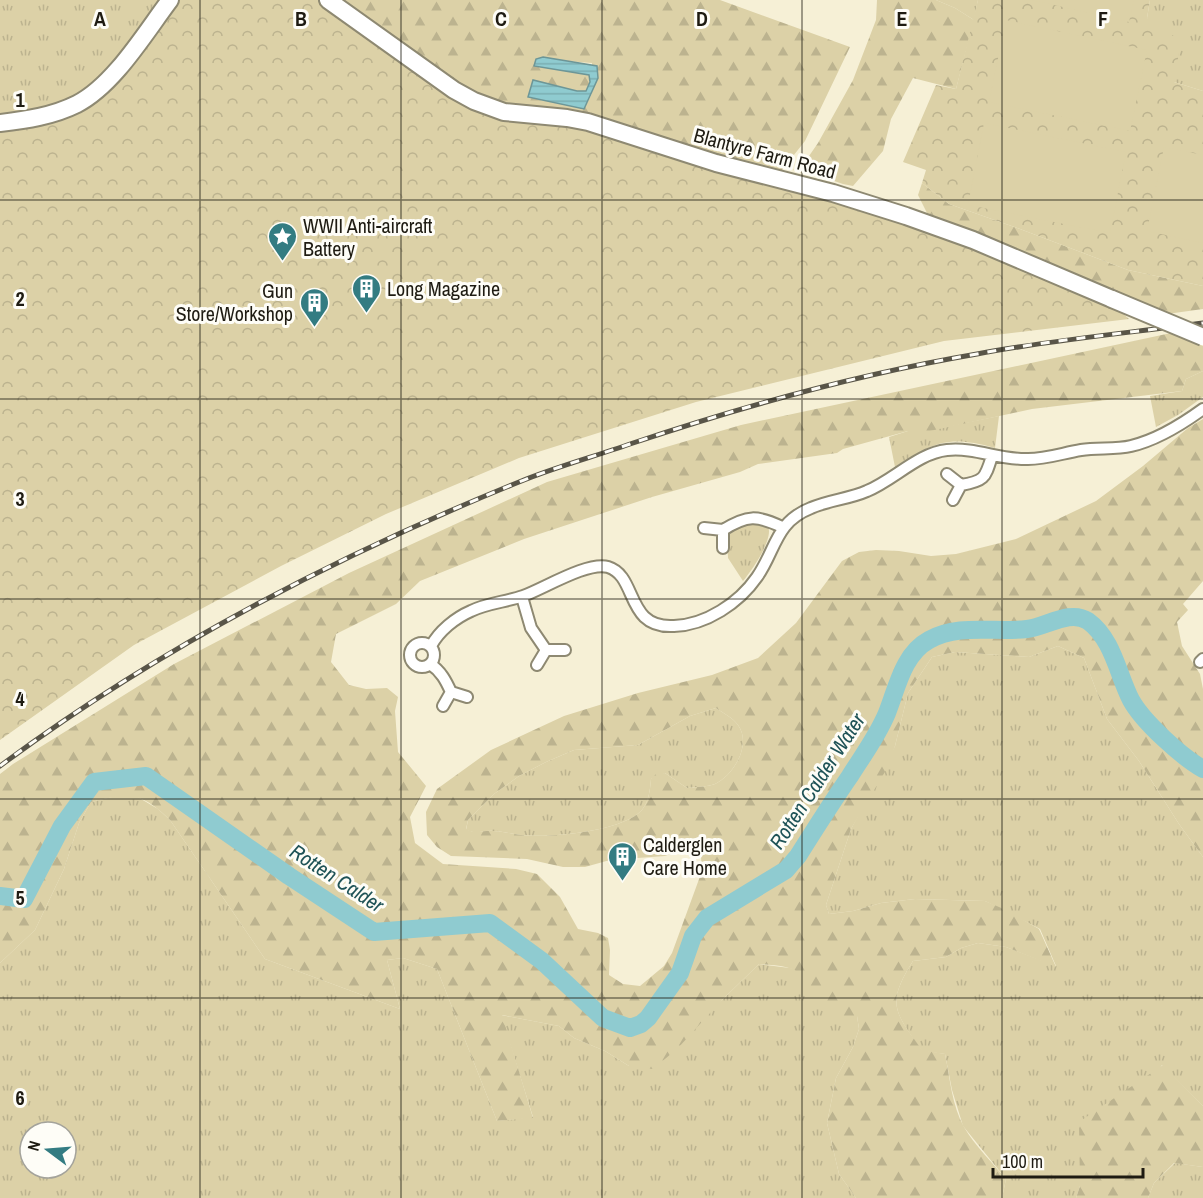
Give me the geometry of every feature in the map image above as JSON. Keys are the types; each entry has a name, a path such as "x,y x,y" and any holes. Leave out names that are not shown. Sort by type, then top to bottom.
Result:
{"main road":[{"path":"0,123 51,114 74,105 94,93 113,74 170,0"},
{"name":"Blantyre Farm Road","path":"328,0 454,90 488,107 516,113 582,121 716,164 876,206 973,240 1203,337"}],"street":[{"path":"431,646 441,632 472,610 522,597 572,574 595,567 608,567 618,574 646,619 658,626 690,624 722,610 742,595 757,577 782,527 810,508 866,492 890,480 930,454 946,450 965,450 992,456 1028,459 1082,450 1130,446 1163,434 1203,409"},
{"path":"960,485 980,481 987,475 992,456"},
{"path":"947,474 960,485"},
{"path":"953,500 960,485"},
{"path":"704,528 723,530 751,517 765,519 782,527"},
{"path":"723,530 723,548"},
{"path":"522,597 531,628 546,650"},
{"path":"419,643 431,646 434,654 430,664 426,667 418,667 411,662 409,654 412,647 419,643"},
{"path":"546,650 565,650"},
{"path":"537,665 546,650"},
{"path":"430,664 438,669 451,692 467,697"},
{"path":"443,706 451,692"}],"green space":[{"path":"0,0 163,0 99,81 53,107 0,117"},
{"path":"178,0 319,0 451,93 798,189 932,231 1117,308 1129,319 944,341 696,402 519,458 386,514 281,566 134,645 0,740 0,128 79,111 97,101 126,69"},
{"path":"345,0 720,0 850,47 805,141 778,175 479,98 344,5","holes":["566,61 592,63 592,93 584,109 528,97 533,80 577,91 586,91 590,82 589,75 535,66"]},
{"path":"877,0 936,0 974,20 956,89 913,78 891,119 883,151 853,186 808,172 793,170 809,156 818,143 853,80 876,20"},
{"path":"936,0 978,0 974,20 955,8"},
{"path":"978,0 1150,0 1147,18 1181,41 1174,82 1203,91 1203,286 1128,270 949,204 922,183 926,170 903,162 936,85 956,89"},
{"path":"1032,0 1134,0 1129,22"},
{"path":"1150,0 1203,0 1203,91 1174,82 1147,18"},
{"path":"1006,20 1147,50 1130,131 989,102"},
{"path":"984,123 1126,152 1110,233 968,205"},
{"path":"1164,147 1203,155 1203,243 1147,231"},
{"path":"922,183 949,204 1128,270 1203,286 1203,309 1167,314 927,213 918,195"},
{"path":"1171,333 1203,346 1203,371 1186,379 1182,391 1032,409 925,432 908,431 843,449 837,453 758,464 740,472 652,497 524,539 420,581 396,604 336,634 331,662 349,685 366,689 387,688 398,697 395,711 398,752 426,786 410,817 415,843 443,864 516,869 537,874 560,897 578,929 598,933 608,938 609,975 623,984 640,986 664,966 672,953 702,871 701,857 684,849 665,856 610,860 585,867 563,867 527,859 451,856 437,847 427,835 426,812 437,789 491,750 564,716 638,693 712,675 758,658 796,623 842,561 859,552 899,551 931,556 956,554 1016,539 1096,501 1188,428 1203,419 1203,581 1183,604 1188,610 1177,622 1182,646 1200,674 1203,689 1203,857 1139,761 1107,719 1084,658 1058,646 1029,657 955,652 932,657 908,693 895,746 886,770 851,829 826,905 829,914 853,911 881,903 915,899 985,901 1039,929 1056,967 1006,947 978,943 961,948 946,957 913,961 904,976 897,998 900,1016 922,1050 945,1054 960,1119 973,1141 1006,1179 1002,1198 856,1198 839,1174 827,1123 836,1078 853,1047 859,1029 857,1016 831,1018 810,996 808,978 797,971 779,966 759,964 678,1048 653,1069 629,1066 605,1051 574,1038 559,1026 502,1015 533,1118 497,1121 437,969 403,958 387,960 400,1009 265,959 170,820 142,799 125,796 91,802 79,823 64,869 35,930 0,963 0,774 13,764 174,664 349,573 547,482 741,425","holes":["716,708 738,725 743,741 739,758 729,774 715,784 687,788 665,773 656,774 651,779 648,799 642,810 619,824 584,832 533,836 496,831 473,832 466,829 468,820 494,794 519,776 546,762 574,750 638,745 690,716"]},
{"path":"1203,371 1203,397 1156,427 1150,396 1182,391 1186,379"},
{"path":"999,416 995,448 965,442 942,443 920,452 895,467 889,437 908,431 925,431"},
{"path":"755,521 768,526 768,539 752,570 743,581 728,558 727,535"},
{"path":"1058,646 1084,658 1107,719 1139,761 1203,857 1203,1106 1162,1065 1080,1186 1076,1198 1002,1198 1006,1179 963,1126 952,1090 945,1054 922,1051 900,1016 897,998 904,976 913,961 946,957 961,948 978,943 1006,947 1056,966 1040,929 985,901 915,899 881,903 853,911 829,914 826,905 851,829 895,746 908,693 932,657 955,652 1029,657"},
{"path":"716,708 738,725 743,741 739,758 729,774 715,784 687,788 665,773 651,779 646,803 642,810 632,818 619,824 584,832 533,836 466,830 468,820 494,794 519,776 546,762 574,750 638,745 690,716"},
{"path":"116,796 136,796 158,809 170,820 265,959 400,1009 387,960 403,958 437,969 497,1121 533,1117 501,1015 559,1026 574,1038 605,1051 629,1066 722,1000 759,964 798,969 857,1016 859,1029 853,1047 836,1078 827,1123 839,1174 856,1198 0,1198 0,963 35,930 64,869 79,823 91,802"},
{"path":"1163,1065 1203,1106 1203,1167 1174,1163 1154,1183 1148,1198 1076,1198 1080,1186 1079,1122"},
{"path":"1175,1163 1203,1167 1203,1198 1148,1198 1154,1183"}],"water":[{"path":"543,57 597,66 598,78 584,109 528,97 533,80 577,91 586,91 590,82 589,75 534,66 536,59"}],"waterway":[{"name":"Rotten Calder","path":"0,896 24,899 62,826 94,782 146,776 374,932 490,923 542,961 603,1018 630,1028 641,1024 648,1018 680,973 693,936 707,918 786,870 798,856 870,746 887,713 907,663 920,646 929,640 965,630 1027,629 1074,617 1088,621 1109,647 1126,690 1137,709 1164,738 1203,769"}],"railway":[{"path":"0,766 122,682 250,608 383,541 560,467 715,417 802,392 889,371 1005,349 1203,323"}],"place":[{"name":"WWII Anti-aircraft Battery","path":"282,262"},
{"name":"Long Magazine","path":"366,314"},
{"name":"Gun Store/Workshop","path":"314,328"},
{"name":"Calderglen Care Home","path":"622,882"}],"water label":[{"name":"Rotten Calder Water","path":"817,781"}]}
